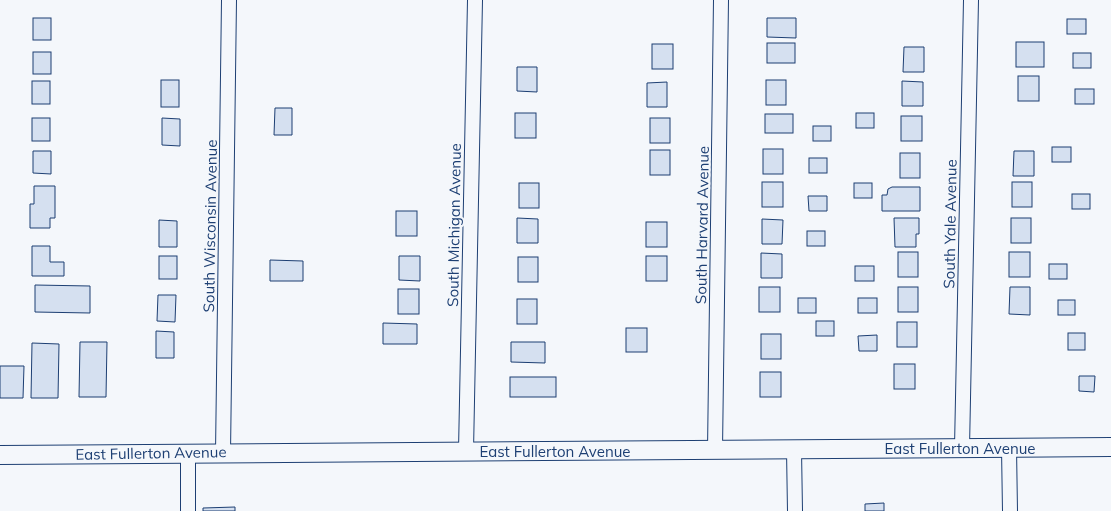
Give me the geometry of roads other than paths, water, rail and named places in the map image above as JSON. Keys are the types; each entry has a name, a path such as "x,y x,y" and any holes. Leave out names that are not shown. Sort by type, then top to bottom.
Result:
{"street":[{"name":"South Wisconsin Avenue","path":"223,453 229,0"},
{"name":"South Michigan Avenue","path":"466,452 475,0"},
{"name":"South Harvard Avenue","path":"715,450 721,0"},
{"name":"South Yale Avenue","path":"962,448 971,0"},
{"name":"East Fullerton Avenue","path":"0,454 1111,447"},
{"path":"1009,448 1010,511"},
{"path":"794,450 794,511"},
{"path":"188,454 188,511"}]}
